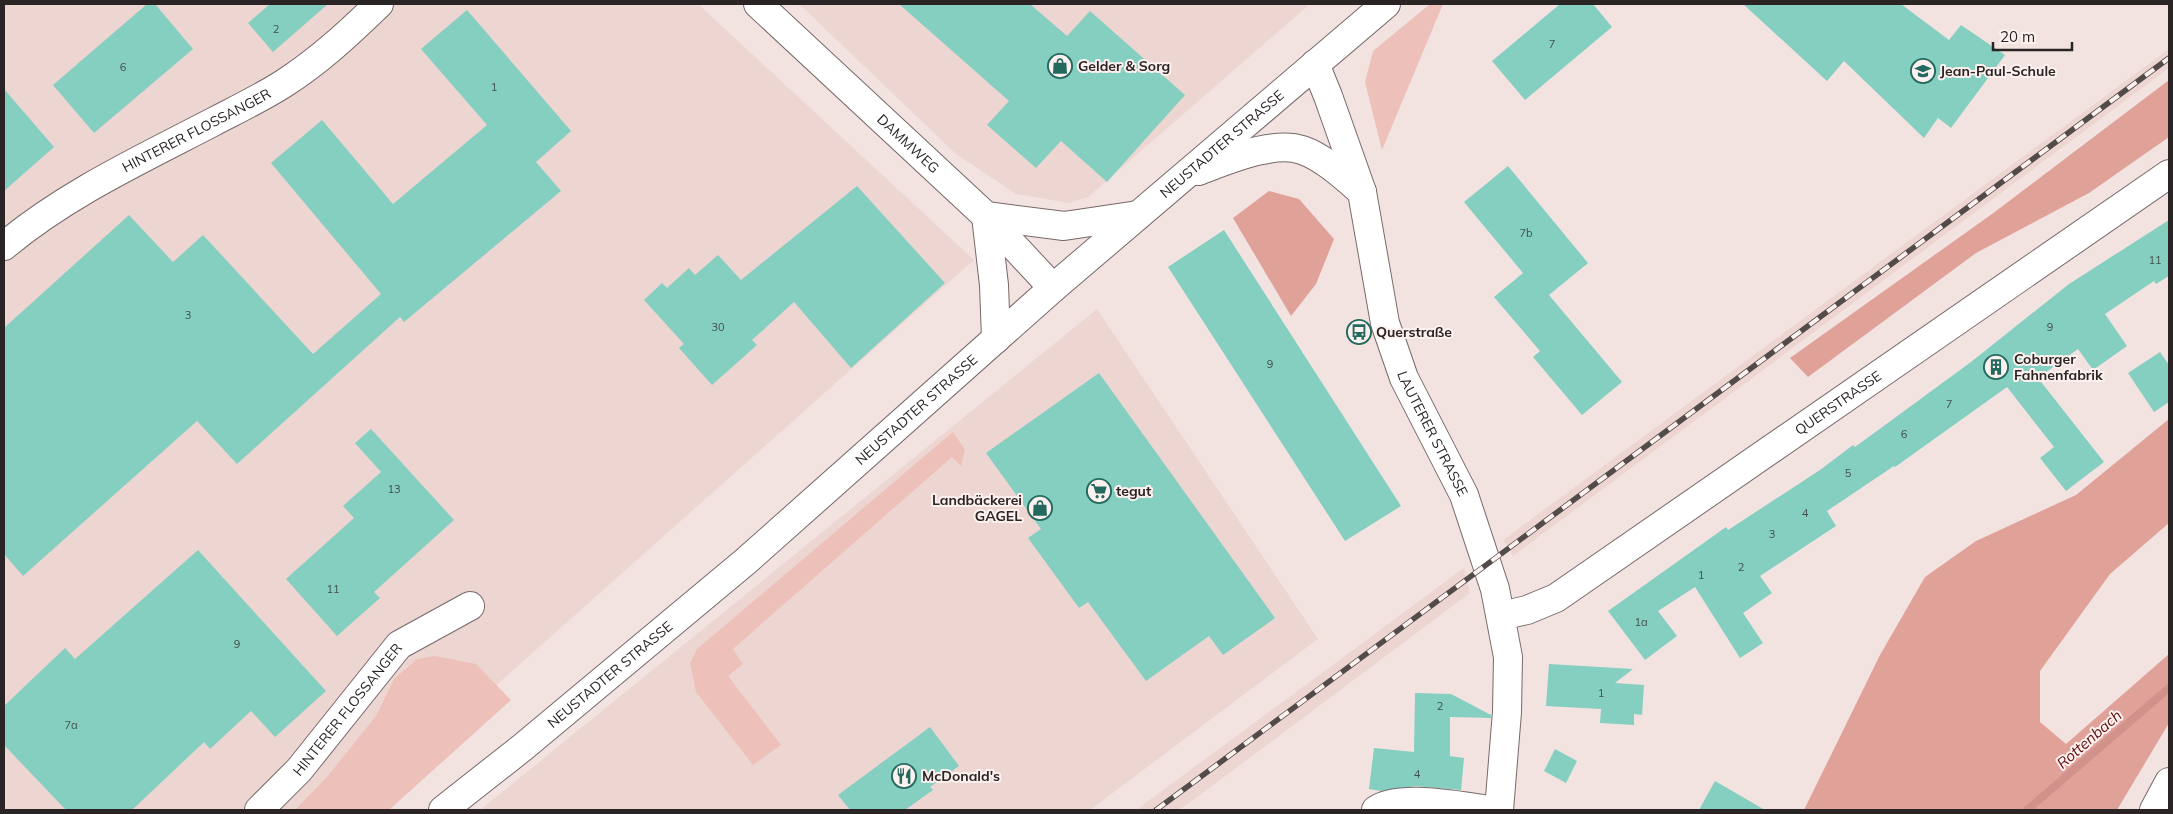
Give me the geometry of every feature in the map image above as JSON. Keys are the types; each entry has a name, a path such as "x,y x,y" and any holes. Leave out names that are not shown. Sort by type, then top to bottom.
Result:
{"street":[{"name":"HINTERER FLOSSANGER","path":"4,246 56,208 111,175 282,85 312,65 379,4"},
{"name":"DAMMWEG","path":"758,4 986,216 1053,288"},
{"name":"NEUSTADTER STRASSE","path":"443,810 523,747 746,561 1053,288 1386,4"},
{"name":"LAUTERER STRASSE","path":"1315,64 1362,192 1388,333 1404,378 1464,495 1495,589 1508,657 1507,712 1499,810"},
{"path":"1184,175 1244,155 1285,146 1303,150 1332,167 1362,192"},
{"name":"QUERSTRASSE","path":"1501,616 1527,610 1556,598 2169,174"},
{"path":"996,339 994,286 986,216 1064,226 1138,215"},
{"name":"HINTERER FLOSSANGER","path":"259,810 300,770 399,645 470,606"},
{"path":"2154,810 2169,782"},
{"path":"1376,810 1396,804 1414,802 1492,810"}],"shaded area":[{"path":"4,4 698,4 974,260 356,810 4,810"},
{"path":"799,4 1310,4 1088,197 1069,203 1016,194 956,154"},
{"path":"1430,4 1443,4 1382,150 1365,82 1373,51"},
{"path":"2169,49 2169,68 1513,556 1503,540"},
{"path":"2169,80 2169,137 2089,193 1976,253 1808,377 1790,358 1992,214"},
{"path":"1269,191 1299,199 1334,239 1316,284 1291,316 1233,218"},
{"path":"1097,309 1318,639 1090,810 480,810"},
{"path":"2169,419 2169,523 2110,574 2040,671 2040,722 2066,744 2169,654 2169,723 2117,810 1804,810 1880,655 1925,577 1976,541 2076,495"},
{"path":"953,432 965,450 961,466 952,457 733,649 743,664 728,676 781,745 753,765 696,692 690,663 697,649"},
{"path":"1464,568 1470,593 1200,795 1179,810 1136,810"},
{"path":"435,656 476,664 511,700 389,810 295,810 327,777 376,716 394,679 417,659"}],"building":[{"path":"147,4 155,4 193,49 94,133 53,85"},
{"path":"270,4 328,4 273,52 248,23"},
{"name":"Gelder & Sorg","path":"899,4 1030,4 1067,36 1090,11 1185,95 1107,182 1061,141 1036,168 987,125 1009,101"},
{"path":"1560,4 1593,4 1612,27 1525,100 1492,61"},
{"name":"Jean-Paul-Schule","path":"1743,4 1901,4 1949,40 1961,25 2005,55 1951,128 1938,118 1924,138 1844,61 1827,81"},
{"path":"467,10 571,131 536,162 561,191 404,322 400,317 237,464 197,421 23,576 4,554 4,328 129,215 173,262 203,235 313,354 381,294 271,163 322,120 393,204 487,125 421,49"},
{"path":"4,89 54,147 4,191"},
{"path":"1508,166 1588,263 1549,295 1622,382 1582,415 1533,357 1540,351 1494,297 1523,273 1464,202"},
{"path":"857,186 945,283 851,368 794,302 752,340 757,345 712,385 679,348 684,344 644,300 662,283 667,288 689,268 695,275 718,255 741,280"},
{"path":"2169,220 2169,276 2156,284 2154,281 2105,314 2127,346 2093,370 2078,349 2038,378 2104,462 2066,491 2040,458 2054,447 2007,387 1895,467 1827,511 1836,526 1760,576 1772,593 1743,613 1763,643 1740,658 1695,587 1658,611 1677,636 1645,660 1608,611 1726,527 1728,530 1820,470 1853,445 1855,447 1971,362 2069,284"},
{"path":"1224,230 1401,506 1345,541 1168,267"},
{"path":"2160,352 2169,365 2169,402 2154,412 2128,373"},
{"name":"tegut","path":"1099,373 1275,618 1223,655 1209,636 1146,681 1088,602 1079,608 1028,538 1041,529 986,453"},
{"path":"371,429 454,520 374,592 380,598 337,636 286,579 354,518 343,506 381,472 355,443"},
{"path":"198,550 326,691 275,737 251,711 210,749 204,742 132,810 66,810 4,745 4,706 65,648 75,659"},
{"path":"1549,664 1633,669 1615,683 1644,685 1642,715 1634,714 1634,725 1600,723 1601,709 1546,706"},
{"path":"1415,693 1451,694 1491,715 1491,718 1450,717 1450,756 1464,758 1461,790 1416,786 1381,791 1369,789 1374,748 1414,752"},
{"name":"McDonald's","path":"930,727 959,766 930,787 933,790 905,810 850,810 838,795"},
{"path":"1555,749 1577,761 1566,783 1544,771"},
{"path":"1715,781 1765,810 1699,810"}],"waterway":[{"name":"Rottenbach","path":"2027,810 2169,688"}],"railway":[{"path":"1156,810 2169,58"}],"place":[{"name":"Gelder & Sorg","path":"1060,66"},
{"name":"Jean-Paul-Schule","path":"1923,71"},
{"name":"Querstraße","path":"1359,332"},
{"name":"Coburger Fahnenfabrik","path":"1996,367"},
{"name":"tegut","path":"1099,491"},
{"name":"Landbäckerei GAGEL","path":"1040,508"},
{"name":"McDonald's","path":"904,776"}]}
